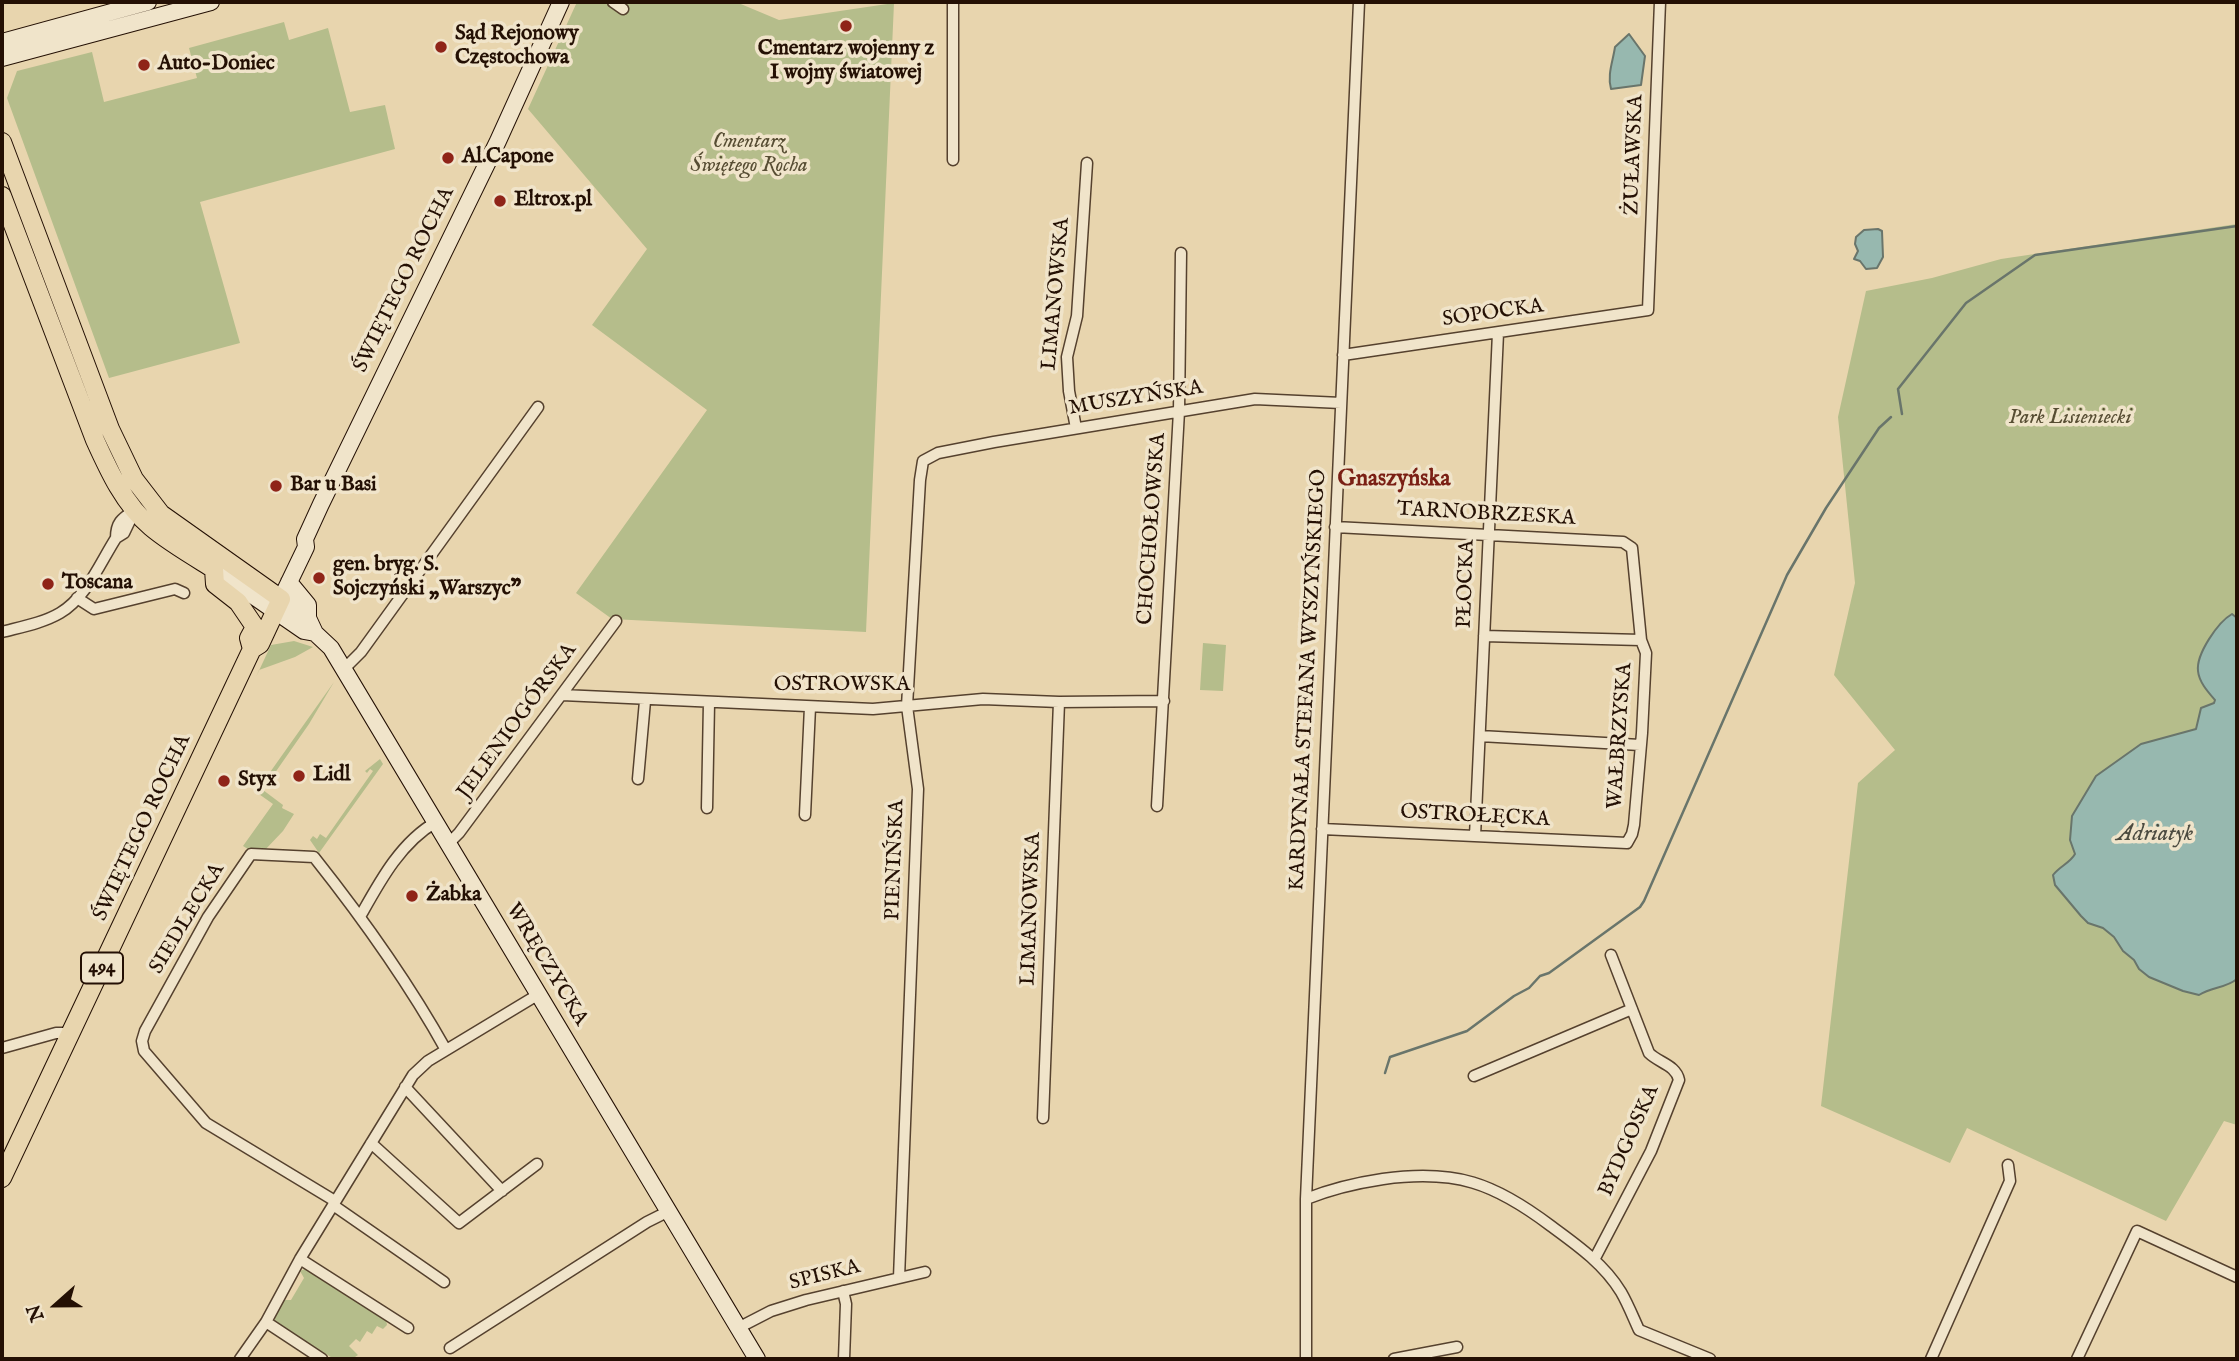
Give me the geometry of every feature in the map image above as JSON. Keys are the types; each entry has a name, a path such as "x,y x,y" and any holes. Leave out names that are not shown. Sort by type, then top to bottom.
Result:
{"main road":[{"path":"2,41 148,2"},
{"path":"2,58 211,2"},
{"name":"ŚWIĘTEGO ROCHA","path":"252,649 249,638 289,582 306,547 305,539 498,141 561,2"},
{"path":"3,142 150,526 214,569 273,602"},
{"path":"2,196 95,440 112,476 141,504 161,514 273,602"},
{"name":"ŚWIĘTEGO ROCHA","path":"2,1178 252,649 260,644 273,602 298,543 305,539"},
{"path":"214,569 215,584 238,602 255,627"},
{"path":"289,582 308,605 308,618"},
{"name":"WRĘCZYCKA","path":"273,602 304,631 315,633"},
{"name":"WRĘCZYCKA","path":"273,602 308,618 315,633 331,649 344,669 757,1359"}],"street":[{"path":"613,2 623,9"},
{"path":"953,2 953,160"},
{"name":"KARDYNAŁA STEFANA WYSZYŃSKIEGO","path":"1307,1359 1306,1199 1359,2"},
{"name":"ŻUŁAWSKA","path":"1648,310 1660,2"},
{"name":"LIMANOWSKA","path":"1076,428 1069,391 1067,357 1077,316 1087,163"},
{"name":"CHOCHOŁOWSKA","path":"1157,806 1179,411 1181,253"},
{"name":"SOPOCKA","path":"1343,355 1648,310"},
{"name":"PŁOCKA","path":"1475,836 1497,333"},
{"name":"MUSZYŃSKA","path":"937,453 1255,399 1341,403"},
{"path":"344,669 361,652 538,407"},
{"name":"PIENIŃSKA","path":"898,1278 918,789 907,706 920,480 923,461 937,453"},
{"path":"2,632 60,614 77,598 116,538 124,533 141,504"},
{"name":"TARNOBRZESKA","path":"1335,527 1623,542 1632,548"},
{"name":"WAŁBRZYSKA","path":"1627,843 1634,825 1646,653 1641,640 1632,548"},
{"path":"77,598 94,609 175,589 184,593"},
{"name":"JELENIOGÓRSKA","path":"449,843 455,839 616,621"},
{"path":"1484,636 1641,640"},
{"name":"OSTROWSKA","path":"562,695 645,701 873,709 982,699 1059,702 1164,701"},
{"path":"638,779 645,701"},
{"name":"LIMANOWSKA","path":"1043,1118 1059,702"},
{"path":"707,808 709,703"},
{"path":"805,815 810,707"},
{"path":"1480,736 1640,745"},
{"path":"361,915 382,876 416,836 436,822"},
{"name":"OSTROŁĘCKA","path":"1322,829 1627,843"},
{"name":"SIEDLECKA","path":"334,1203 206,1123 144,1051 142,1041 145,1031 208,917 251,855 314,857 361,915 413,991 446,1050"},
{"name":"BYDGOSKA","path":"1594,1259 1651,1151 1679,1080 1674,1068 1649,1053 1611,955"},
{"path":"240,1359 266,1322 300,1259 405,1087 420,1068 540,994"},
{"path":"1474,1076 1632,1009"},
{"path":"2,1048 56,1033 71,1033"},
{"path":"405,1087 502,1191"},
{"path":"371,1143 459,1223 537,1164"},
{"path":"1931,1359 2010,1181 2008,1165"},
{"path":"1306,1199 1356,1184 1418,1174 1435,1174 1490,1188 1527,1207 1594,1259 1621,1293 1639,1330 1710,1359"},
{"path":"334,1203 444,1282"},
{"path":"450,1348 647,1222 669,1211"},
{"path":"2077,1359 2137,1231 2237,1277"},
{"path":"300,1259 408,1328"},
{"name":"SPISKA","path":"738,1328 771,1311 925,1272"},
{"path":"843,1291 846,1304 844,1359"},
{"path":"266,1322 322,1359"},
{"path":"1394,1359 1457,1347"}],"green space":[{"name":"Cmentarz Świętego Rocha","path":"577,2 736,2 779,20 894,3 866,632 612,619 576,593 707,410 592,325 647,249 528,109"},
{"path":"284,22 289,40 328,28 350,112 385,105 395,149 200,202 240,343 109,378 7,98 17,71 92,52 104,102 197,78 189,48"},
{"name":"Park Lisieniecki","path":"2237,224 2237,1125 2224,1121 2166,1221 1967,1128 1950,1163 1821,1106 1858,783 1895,750 1834,675 1855,583 1838,417 1866,291 1932,278 2001,259"},
{"path":"294,641 313,647 295,657 259,670 271,645"},
{"path":"1203,643 1226,645 1223,691 1200,690"},
{"path":"334,682 309,724 263,790 283,805 282,808 294,814 283,831 264,851 251,851 243,846 273,804 256,792"},
{"path":"380,759 383,764 319,853 310,840 313,836 317,839 320,834 326,838 373,771 365,771"},
{"path":"307,1268 386,1319 387,1325 383,1329 377,1326 372,1334 367,1331 360,1342 356,1339 349,1346 358,1355 352,1359 334,1359 275,1322 274,1317 282,1300 291,1300 304,1278 300,1271"}],"water":[{"path":"1629,34 1645,56 1641,85 1611,89 1610,73 1615,47"},
{"path":"1864,230 1882,231 1883,257 1877,268 1866,269 1860,261 1854,259 1858,251 1856,237"},
{"name":"Adriatyk","path":"2232,614 2237,618 2237,979 2199,995 2149,977 2139,969 2114,937 2103,928 2088,923 2081,916 2055,885 2053,875 2075,854 2070,840 2072,816 2096,776 2141,744 2196,729 2201,708 2214,703 2215,700 2200,679 2198,664 2209,639"}],"waterway":[{"path":"1902,414 1898,389 1966,303 2035,255 2237,226"},
{"path":"1385,1073 1390,1057 1467,1031 1529,988 1540,976 1549,973 1640,907 1787,575 1826,508 1879,428 1891,417"}],"place":[{"name":"Cmentarz wojenny z I wojny światowej","path":"846,26"},
{"name":"Sąd Rejonowy Częstochowa","path":"441,47"},
{"name":"Auto-Doniec","path":"144,65"},
{"name":"Al.Capone","path":"448,158"},
{"name":"Eltrox.pl","path":"500,201"},
{"name":"Bar u Basi","path":"276,486"},
{"name":"gen. bryg. S. Sojczyński „Warszyc\"","path":"319,578"},
{"name":"Toscana","path":"48,584"},
{"name":"Lidl","path":"299,776"},
{"name":"Styx","path":"224,781"},
{"name":"Żabka","path":"412,896"}],"district":[{"name":"Gnaszyńska","path":"1394,480"}]}
